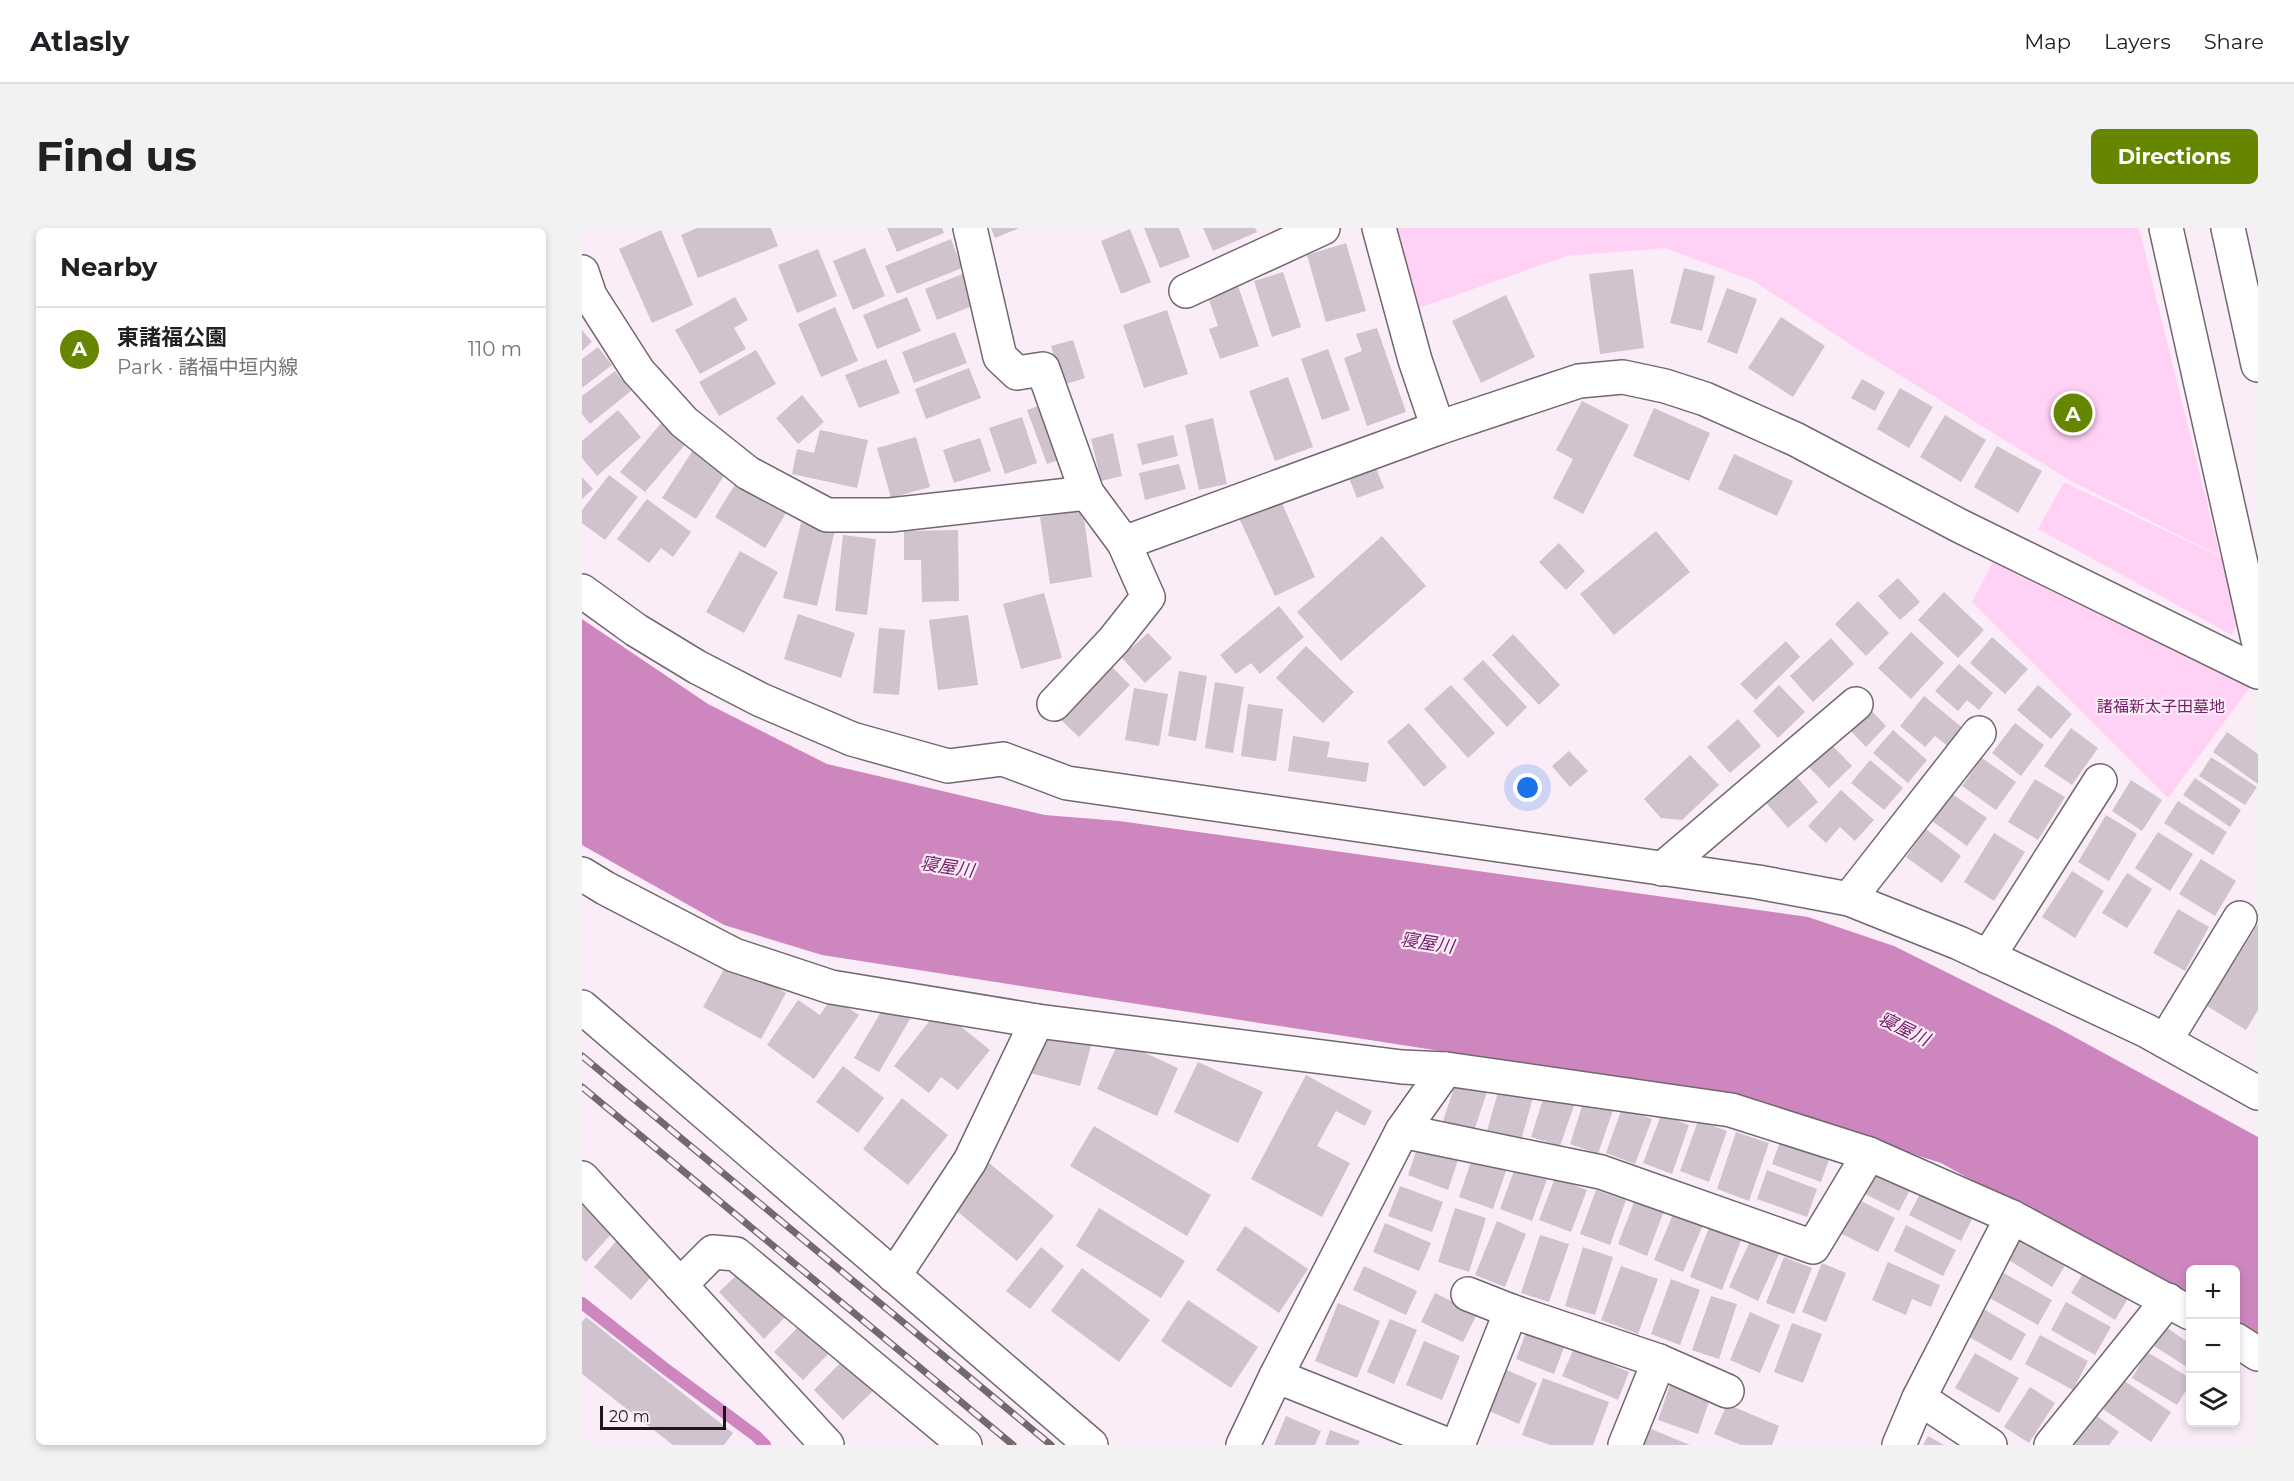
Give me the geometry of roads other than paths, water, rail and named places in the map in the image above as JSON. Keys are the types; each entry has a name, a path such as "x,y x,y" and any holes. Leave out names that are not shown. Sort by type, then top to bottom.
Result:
{"street":[{"path":"970,228 1000,357 1017,373 1043,369 1087,493 1124,543 1148,597 1114,640 1054,704"},
{"path":"1186,291 1323,228"},
{"path":"1379,228 1415,360 1438,428"},
{"path":"2166,228 2258,640"},
{"path":"2228,228 2258,365"},
{"path":"582,272 590,296 638,371 684,422 748,473 826,515 890,515 1087,493"},
{"path":"1124,543 1438,428 1580,381 1623,377 1665,386 1705,399 1795,439 1960,526 2258,672"},
{"path":"582,591 636,630 696,666 761,700 852,739 948,766 1003,759 1067,783 1758,882 1849,898 1959,942 2164,1041 2258,1093"},
{"path":"1662,868 1856,704"},
{"path":"1849,898 1980,733"},
{"path":"1988,957 2100,781"},
{"path":"582,874 734,955 821,984 1037,1021 1402,1067 1446,1069 1731,1110 1869,1154 2012,1217 2179,1306 2051,1445"},
{"path":"2164,1041 2240,918"},
{"path":"582,1007 1091,1445"},
{"path":"894,1276 970,1161 1037,1021"},
{"path":"1243,1445 1275,1376 1402,1131 1446,1069"},
{"path":"1402,1131 1601,1172 1813,1247 1869,1154"},
{"path":"582,1178 827,1445"},
{"path":"1899,1445 1919,1398 2012,1217"},
{"path":"680,1285 713,1252 736,1254 965,1445"},
{"path":"1468,1294 1511,1311 1659,1361 1727,1391"},
{"path":"1458,1445 1511,1311"},
{"path":"2240,1343 2258,1354"},
{"path":"1625,1445 1659,1361"},
{"path":"1275,1376 1448,1445"},
{"path":"1919,1398 1990,1445"}],"water":[{"name":"寝屋川","path":"582,619 708,704 827,764 1045,815 1119,821 1808,917 1894,946 2056,1027 2258,1137 2258,1340 2240,1329 2240,1265 2186,1265 2186,1299 1941,1163 1730,1096 822,955 724,925 582,845"}],"waterway":[{"path":"582,1303 765,1445"}],"railway":[{"path":"582,1056 1051,1445"},
{"path":"582,1087 1013,1445"}],"place":[{"name":"東諸福公園","path":"2073,413"}],"park label":[{"name":"諸福新太子田墓地","path":"2161,706"}]}
